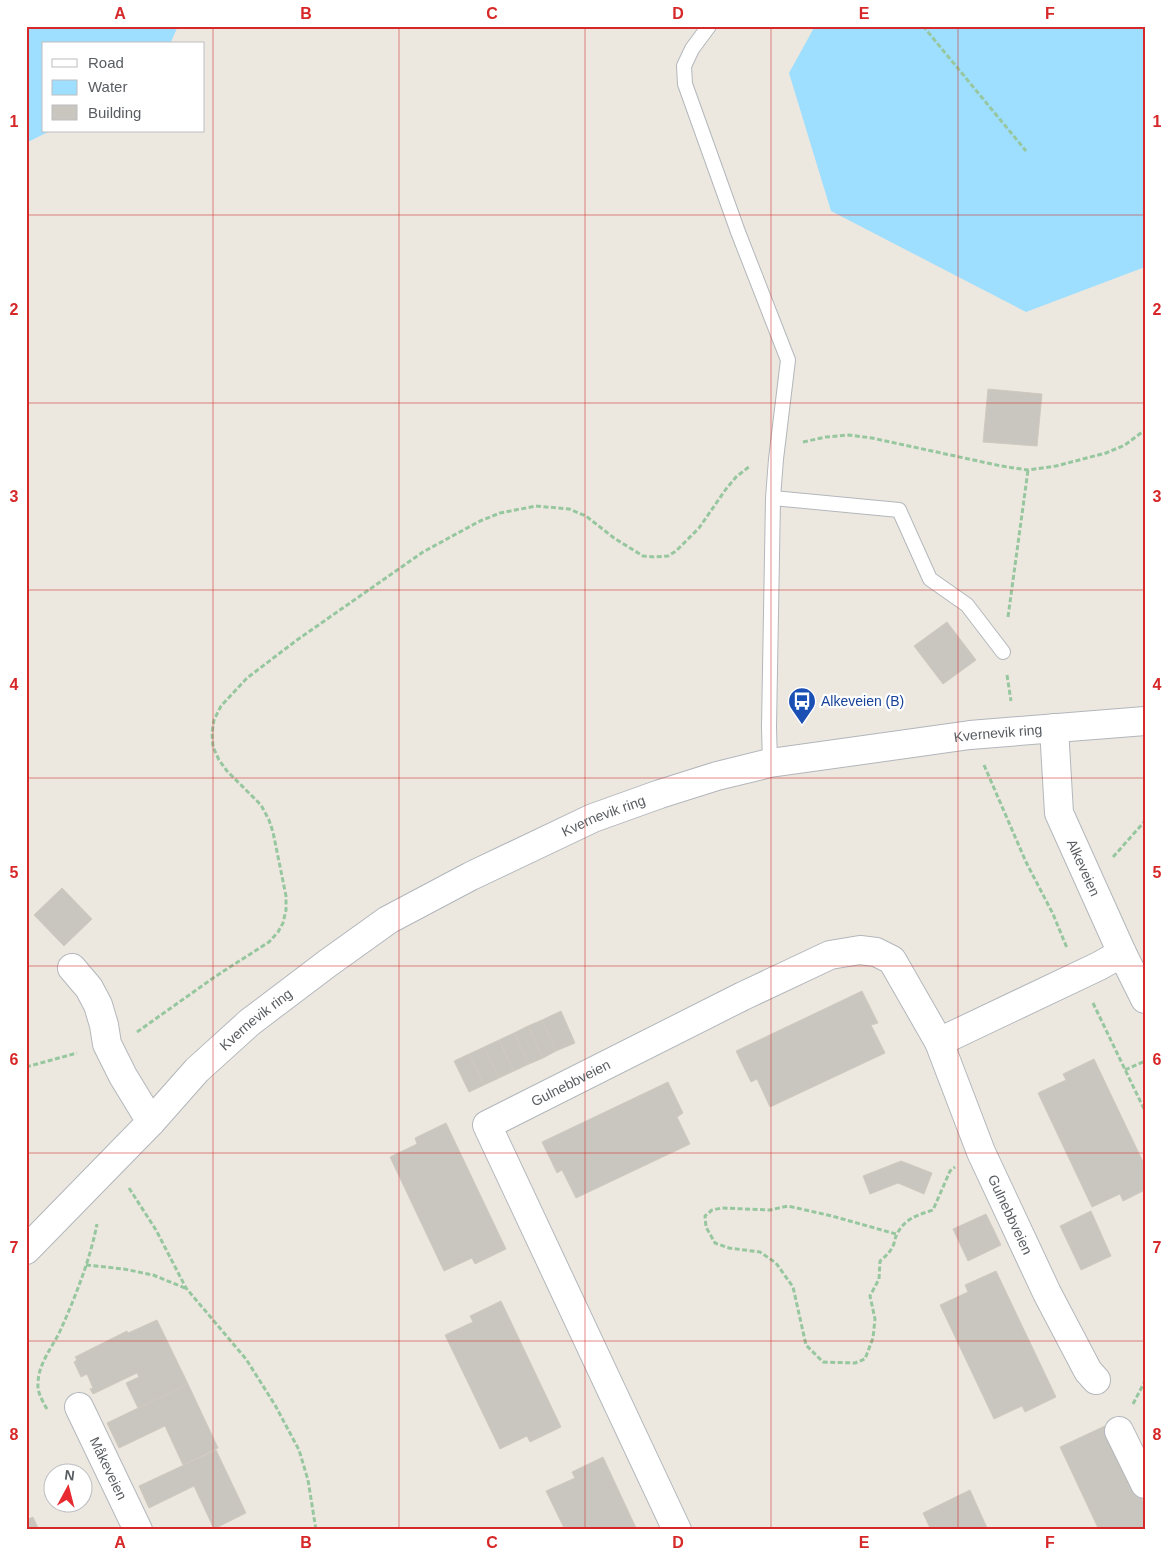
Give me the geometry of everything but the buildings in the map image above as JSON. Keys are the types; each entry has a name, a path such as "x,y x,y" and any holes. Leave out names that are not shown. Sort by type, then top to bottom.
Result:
{"street":[{"name":"Kvernevik ring","path":"26,1250 151,1122 197,1070 250,1022 388,920 471,876 593,818 709,778 770,763 970,735 1145,721"},
{"name":"Alkeveien","path":"1054,728 1059,813 1122,953 1145,999"},
{"name":"Gulnebbveien","path":"677,1530 487,1125 743,996 830,955 860,950 876,952 892,960 939,1042 981,1152 1047,1293 1088,1371 1096,1380"},
{"path":"939,1042 1099,966 1122,953"},
{"path":"72,968 89,988 98,1005 107,1044 123,1076 151,1122"},
{"name":"Måkeveien","path":"79,1407 138,1530"},
{"path":"1119,1431 1145,1484"}],"lane":[{"path":"709,26 692,49 684,66 685,84 738,232 788,360 773,498 770,763"},
{"path":"773,498 899,510 930,579 966,605 1003,652"}],"path":[{"path":"923,26 1026,151"},
{"path":"26,1067 126,1039 148,1026 216,976 269,942 278,932 283,923 286,910 286,896 273,832 261,805 227,771 219,760 213,747 212,733 214,720 222,706 247,678 297,640 423,552 480,521 500,513 536,506 569,509 586,516 614,538 643,556 668,556 676,551 700,528 726,489 736,477 750,466 766,460 776,459 792,447 809,440 826,437 849,435 872,438 1001,466 1028,470 1056,466 1106,453 1125,444 1145,430"},
{"path":"1011,707 1003,652 1028,470"},
{"path":"983,763 1026,862 1053,914 1079,974 1145,1111"},
{"path":"1112,859 1145,822"},
{"path":"1125,1070 1145,1061"},
{"path":"896,1234 822,1213 788,1206 770,1210 722,1208 712,1210 705,1216 706,1227 715,1243 729,1248 760,1252 776,1263 793,1287 806,1345 824,1362 855,1363 865,1359 873,1338 875,1319 870,1296 879,1279 880,1261 889,1254 896,1234 907,1220 933,1210 950,1171 964,1158 981,1152"},
{"path":"126,1185 156,1230 186,1288 246,1359 276,1406 299,1450 308,1480 316,1530"},
{"path":"50,1415 37,1386 41,1365 60,1330 86,1265 94,1241 99,1216"},
{"path":"86,1265 124,1269 152,1275 186,1288"}],"water":[{"path":"26,26 178,26 171,42 42,42 42,132 48,132 26,143"},
{"path":"815,26 1145,26 1145,267 1026,312 831,211 789,73"}],"place":[{"name":"Alkeveien (B)","path":"802,725"}]}
